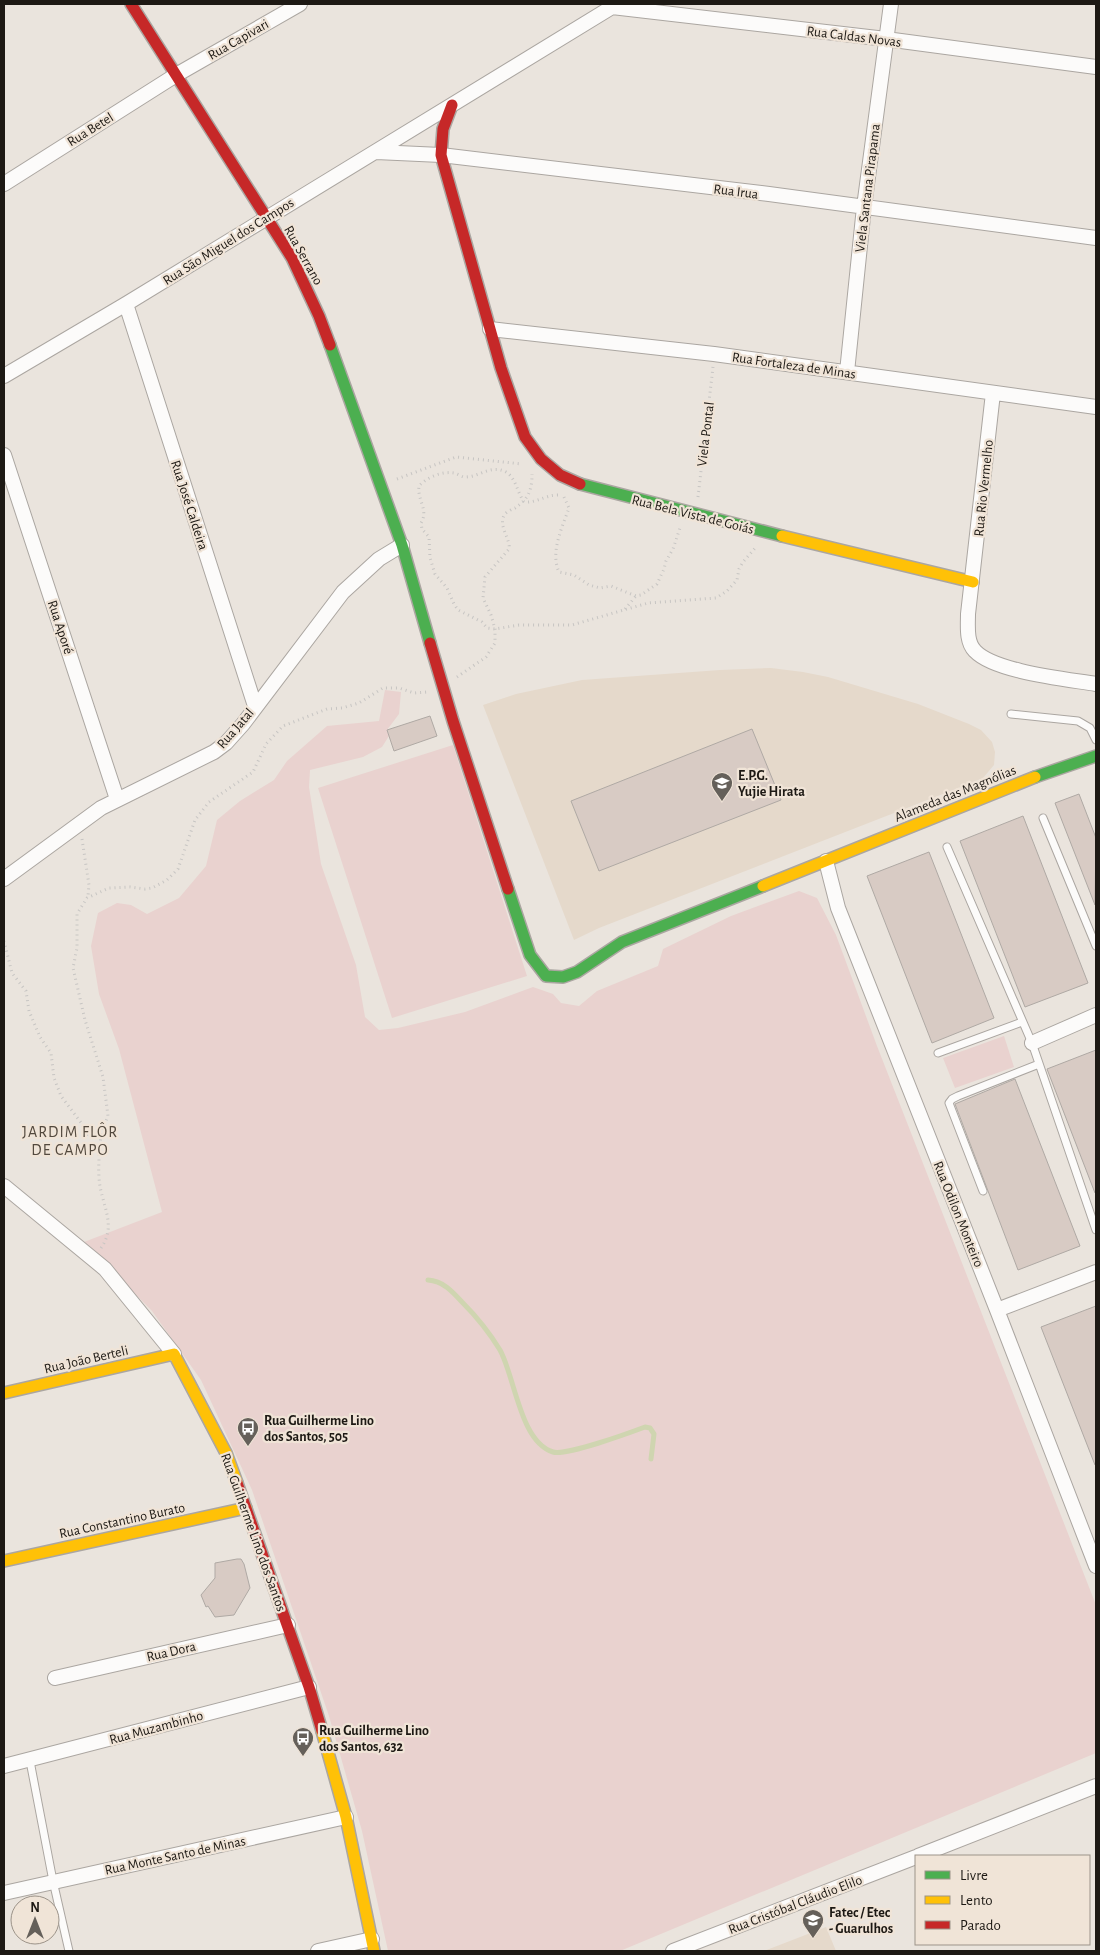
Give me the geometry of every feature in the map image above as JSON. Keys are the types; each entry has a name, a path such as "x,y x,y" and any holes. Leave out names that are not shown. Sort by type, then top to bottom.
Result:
{"street":[{"name":"Rua Serrano","path":"131,4 292,258 319,316 402,544 443,686"},
{"name":"Rua Capivari","path":"176,75 300,4"},
{"path":"668,4 681,15"},
{"name":"Viela Santana Pirapama","path":"847,372 864,207 891,4"},
{"name":"Rua Caldas Novas","path":"613,5 1096,67"},
{"name":"Rua São Miguel dos Campos","path":"4,376 376,152 613,5"},
{"name":"Rua Betel","path":"4,184 176,75"},
{"path":"441,155 441,134 444,119 452,105"},
{"name":"Rua Irua","path":"376,152 441,155 864,207 1096,238"},
{"name":"Rua Bela Vista de Goiás","path":"441,155 501,368 525,437 541,459 560,475 584,486 690,514 973,582"},
{"name":"Rua José Caldeira","path":"126,304 255,706"},
{"name":"Rua Fortaleza de Minas","path":"490,329 714,354 1096,407"},
{"name":"Rua Rio Vermelho","path":"973,582 993,393"},
{"name":"Rua Aporé","path":"4,456 118,799"},
{"name":"Rua Jatal","path":"4,880 80,823 118,799 214,752 226,743 343,592 379,559 402,544"},
{"path":"973,582 968,614 968,635 974,650 984,658 1018,670 1096,684"},
{"name":"Alameda das Magnólias","path":"443,686 530,955 546,976 563,976 577,972 622,942 1025,781 1096,756"},
{"name":"Rua Odilon Monteiro","path":"826,861 838,908 998,1310 1096,1566"},
{"path":"1032,1043 1096,1016"},
{"name":"Rua Guilherme Lino dos Santos","path":"4,1186 105,1268 174,1354 226,1453 309,1687 346,1817 373,1945"},
{"path":"998,1310 1096,1272"},
{"name":"Rua João Berteli","path":"4,1393 174,1354"},
{"name":"Rua Constantino Burato","path":"4,1561 246,1508"},
{"name":"Rua Dora","path":"55,1678 288,1625"},
{"name":"Rua Muzambinho","path":"4,1766 309,1687"},
{"name":"Rua Cristóbal Cláudio Elilo","path":"922,1855 1096,1786"},
{"name":"Rua Monte Santo de Minas","path":"4,1893 346,1817"},
{"name":"Rua Cristóbal Cláudio Elilo","path":"673,1951 915,1858"},
{"path":"318,1951 373,1945"}],"lane":[{"path":"1011,714 1078,721 1090,728 1096,740"},
{"path":"1043,818 1096,946"},
{"path":"947,847 1032,1043 1096,1230"},
{"path":"938,1053 1022,1022"},
{"path":"983,1191 949,1103 958,1096 1039,1064"},
{"path":"30,1760 53,1881 69,1951"}],"path":[{"name":"Viela Pontal","path":"636,596 648,592 657,584 673,549 675,538 690,514 714,354"},
{"path":"380,486 456,457 523,464"},
{"path":"524,502 518,493 513,477 505,472 493,469 464,477 449,472 424,480 419,486 419,498 425,511 425,517 421,523 422,529 429,537 428,552 435,574 447,588 458,610 482,622 487,628 495,629 519,625 572,625 648,602 716,598 727,591 737,580 739,569 743,562 765,532"},
{"path":"88,896 109,888 152,888 167,880 178,869 195,820 209,802 253,772 266,744 283,726 327,709 342,708 359,703 383,688 399,688 414,694 424,693 443,686 468,671 486,657 495,643 495,629 491,614 483,598 485,577 509,549 510,545 503,524 505,514 524,502 532,484"},
{"path":"524,502 536,502 548,495 564,497 568,508 555,548 556,565 559,572 574,575 589,585 600,588 617,587 627,594 636,596 625,610"},
{"path":"80,823 89,885 88,896 77,914 76,948 73,968 85,1020 103,1077 108,1116 101,1134 99,1179 109,1224 106,1241 92,1257"},
{"path":"4,941 12,973 26,991 29,1011 40,1037 51,1053 54,1078 61,1096 82,1124 87,1136 101,1134"}],"shaded area":[{"name":"E.P.G. Yujie Hirata","path":"771,668 828,677 918,704 969,724 981,730 992,742 995,752 994,765 983,778 599,928 574,940 483,705 516,694 582,680"},
{"path":"385,690 401,692 399,714 387,730 389,736 382,747 363,757 310,770 309,787 321,864 356,965 365,1017 379,1030 398,1028 465,1012 533,987 553,994 561,1003 579,1006 597,991 658,966 663,949 731,916 799,891 817,898 836,935 877,1046 1096,1605 1096,1753 620,1951 388,1951 362,1831 329,1716 252,1490 201,1380 152,1311 84,1242 162,1212 119,1049 99,994 91,946 98,913 117,903 131,905 147,914 179,898 206,866 217,820 240,801 274,780 287,761 327,726 379,721"},
{"path":"453,745 527,976 392,1018 318,788"},
{"path":"1004,1036 1014,1067 955,1088 943,1058"},
{"name":"Fatec / Etec - Guarulhos","path":"826,1927 836,1951 764,1951"}],"building":[{"path":"430,716 437,736 394,751 387,730"},
{"path":"752,729 781,800 599,871 571,801"},
{"path":"1079,794 1096,838 1095,905 1055,803"},
{"path":"1023,816 1088,983 1025,1007 960,841"},
{"path":"929,852 994,1018 932,1043 867,876"},
{"path":"1096,1050 1096,1193 1095,1193 1047,1069"},
{"path":"1015,1079 1080,1246 1018,1270 955,1104"},
{"path":"1096,1306 1096,1465 1095,1465 1041,1327"},
{"path":"241,1559 244,1564 250,1588 234,1615 215,1617 208,1606 206,1607 201,1595 215,1578 215,1563"}],"waterway":[{"path":"428,1280 443,1284 451,1290 482,1324 500,1350 526,1422 533,1436 542,1446 553,1452 571,1451 645,1427 650,1428 654,1434 651,1459"}],"traffic: fast":[{"path":"330,345 402,545 430,643"},
{"path":"580,484 782,536"},
{"path":"1035,777 1096,756"},
{"path":"508,889 530,955 546,976 563,977 577,972 622,942 763,886"}],"traffic: slow":[{"path":"782,536 973,582"},
{"path":"763,886 1035,777"},
{"path":"4,1393 174,1354 226,1453 237,1483"},
{"path":"4,1561 246,1508"},
{"path":"322,1731 346,1817 374,1951"}],"traffic: jam":[{"path":"131,4 292,258 319,316 330,345"},
{"path":"452,105 443,129 441,155 501,368 525,437 541,459 560,475 580,484"},
{"path":"430,643 453,721 508,889"},
{"path":"237,1483 309,1687 322,1731"}],"place":[{"name":"E.P.G. Yujie Hirata","path":"722,802"},
{"name":"Rua Guilherme Lino dos Santos, 505","path":"248,1447"},
{"name":"Rua Guilherme Lino dos Santos, 632","path":"303,1757"},
{"name":"Fatec / Etec - Guarulhos","path":"813,1939"}],"district":[{"name":"JARDIM FLÔR DE CAMPO","path":"70,1140"}]}
